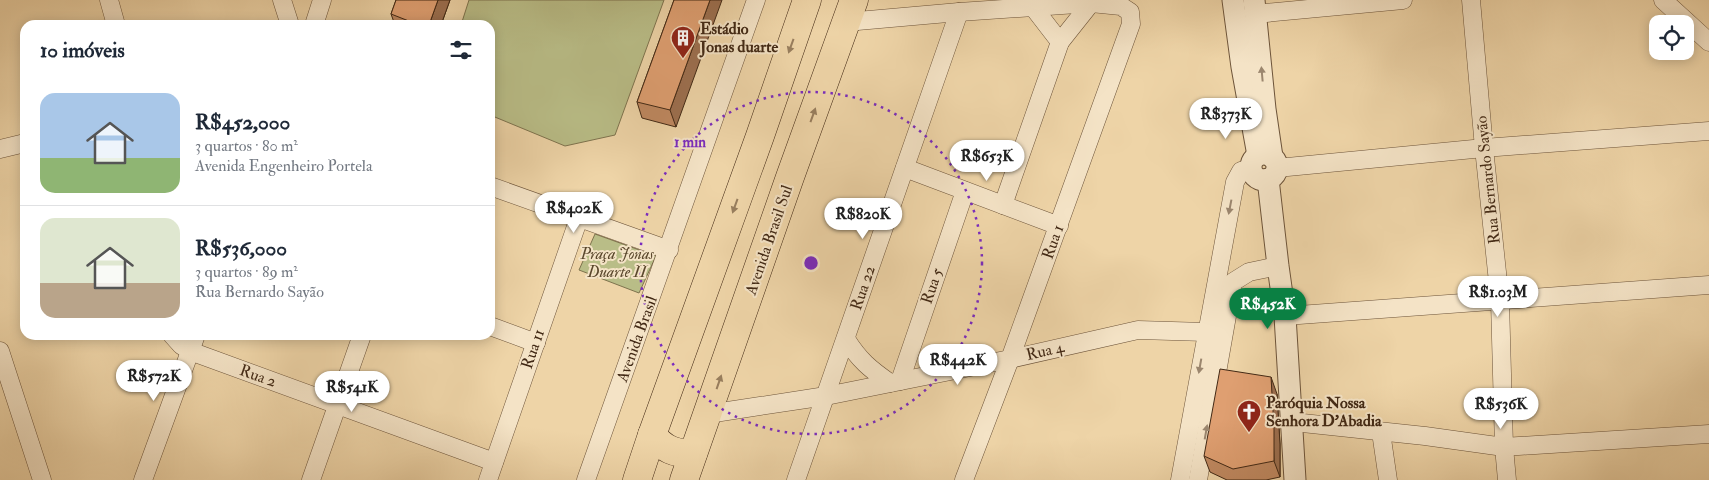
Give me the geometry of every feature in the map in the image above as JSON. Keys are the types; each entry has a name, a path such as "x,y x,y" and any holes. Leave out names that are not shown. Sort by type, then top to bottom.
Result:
{"main road":[{"path":"687,470 673,463 654,458 644,458 756,148 807,0"},
{"name":"Avenida Brasil Sul","path":"687,470 850,11"},
{"path":"756,148 767,145 788,153 799,152"},
{"path":"756,148 762,160 773,163 783,169 790,177"}],"street":[{"path":"109,0 115,20"},
{"path":"282,0 288,20"},
{"path":"316,20 322,0"},
{"name":"Avenida Brasil","path":"586,480 756,0"},
{"path":"1233,0 1249,111 1261,167 1285,316 1293,422 1295,480"},
{"path":"1180,480 1206,332 1261,167 1264,109 1254,7 1404,0"},
{"name":"Rua Bernardo Sayão","path":"1472,0 1484,148 1500,301 1504,447 1507,480"},
{"path":"1663,0 1709,42"},
{"path":"850,11 960,12 1032,3 1090,3"},
{"path":"1032,3 1060,42"},
{"path":"1003,205 1060,42 1090,3"},
{"name":"Rua 1","path":"964,480 1010,359 1131,24 1130,12 1122,6 1090,3"},
{"name":"Rua 22","path":"796,480 960,12"},
{"path":"1249,111 1261,167"},
{"path":"1261,167 1709,131"},
{"path":"0,150 20,144"},
{"path":"905,168 1058,226"},
{"path":"495,188 669,250"},
{"name":"Rua 5","path":"895,382 965,191"},
{"name":"Rua 11","path":"488,480 579,218"},
{"path":"1198,480 1233,282 1249,272 1278,266"},
{"path":"1285,316 1709,285"},
{"path":"495,328 536,343"},
{"name":"Rua 4","path":"708,414 826,396 1010,359 1138,330 1206,332"},
{"path":"846,339 857,356 895,382"},
{"path":"143,480 193,343 181,345 176,340"},
{"path":"311,480 360,340"},
{"name":"Rua 2","path":"193,343 338,405 494,462"},
{"path":"0,351 42,480"},
{"path":"1293,422 1425,436 1504,447 1709,434"},
{"path":"1381,432 1388,480"}],"green space":[{"path":"469,0 664,0 615,135 565,146 495,117 495,20 463,20"},
{"name":"Praça Jonas Duarte II","path":"595,234 656,256 639,293 579,270"}],"building":[{"path":"396,0 438,0 431,20 406,20 391,14"},
{"path":"674,0 710,0 670,110 637,102"},
{"name":"Paróquia Nossa Senhora D’Abadia","path":"1220,369 1271,377 1274,461 1233,469 1204,456"}],"place":[{"name":"Estádio Jonas duarte","path":"683,59"},
{"name":"Paróquia Nossa Senhora D’Abadia","path":"1249,433"}]}
